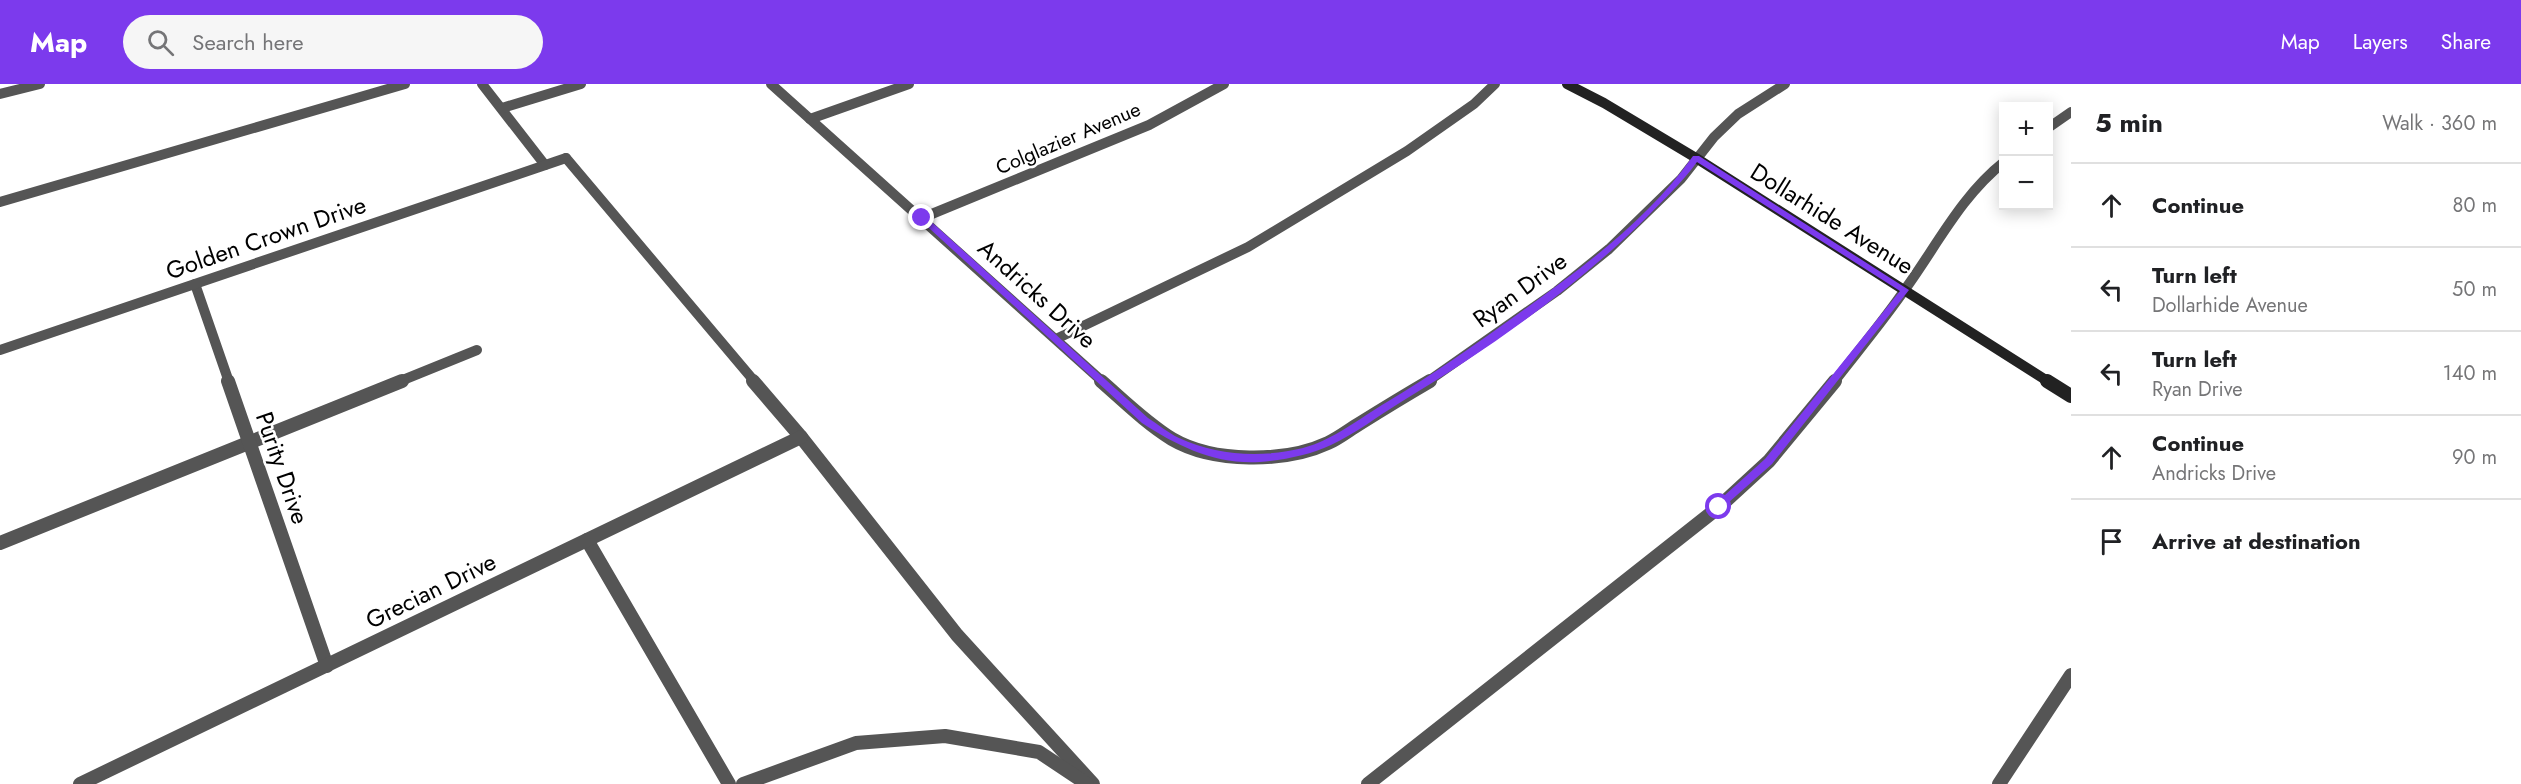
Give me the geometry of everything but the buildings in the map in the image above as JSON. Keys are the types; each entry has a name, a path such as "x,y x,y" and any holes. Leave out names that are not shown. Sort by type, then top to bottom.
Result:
{"street":[{"path":"0,94 40,84"},
{"path":"0,202 405,84"},
{"path":"482,84 545,165"},
{"path":"502,108 581,84"},
{"name":"Andricks Drive","path":"771,84 1145,420 1174,440 1200,450 1237,457"},
{"path":"810,119 909,84"},
{"name":"Colglazier Avenue","path":"922,218 1149,125 1224,84"},
{"path":"1056,339 1248,247 1407,151 1473,104 1495,84"},
{"name":"Dollarhide Avenue","path":"1567,84 1604,103 1696,158 2071,396"},
{"name":"Ryan Drive","path":"1237,457 1259,458 1304,451 1328,443 1442,373 1557,291 1609,249 1681,179 1714,136 1738,114 1785,84"},
{"path":"2053,125 2071,112"},
{"name":"Golden Crown Drive","path":"0,350 566,158 801,437"},
{"path":"1368,784 1719,507 1769,461 1905,290 1964,203 1999,166"},
{"name":"Purity Drive","path":"195,284 327,666"},
{"path":"0,543 477,350"},
{"path":"801,437 957,635 1093,784"},
{"name":"Grecian Drive","path":"80,784 801,437"},
{"path":"587,540 729,784"},
{"path":"1999,784 2071,675"},
{"path":"742,784 856,743 945,736 1039,752 1087,784"}],"route":[{"path":"922,218 1145,420 1174,440 1200,450 1237,457 1259,458 1304,451 1328,443 1442,373 1557,291 1609,249 1681,179 1696,158 1905,290 1769,461 1719,507"}]}
